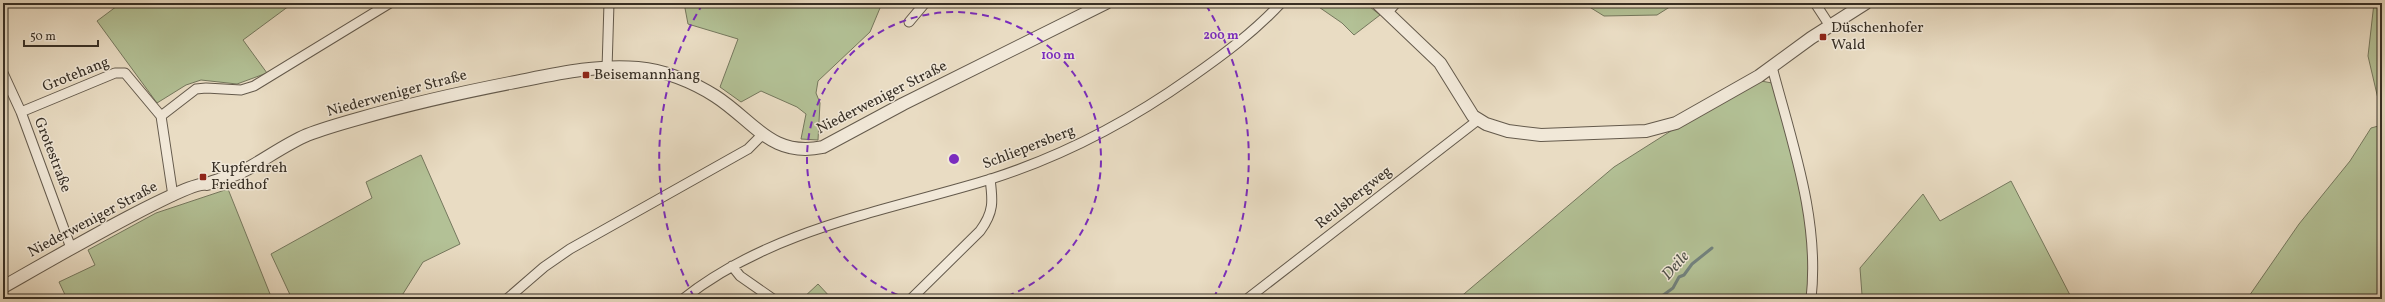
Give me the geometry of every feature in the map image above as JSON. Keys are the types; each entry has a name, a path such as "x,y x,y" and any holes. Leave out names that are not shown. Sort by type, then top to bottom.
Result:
{"street":[{"path":"176,195 161,116 196,89 206,88 242,90 254,86 390,3"},
{"path":"607,69 609,3"},
{"path":"909,22 925,3"},
{"name":"Niederweniger Straße","path":"3,287 135,213 176,195 184,196 203,191 206,184 245,170 305,136 372,115 449,95 563,73 639,68 667,74 692,84 731,108 762,135 793,149 823,147 903,104 1106,3"},
{"name":"Schliepersberg","path":"683,299 732,266 792,238 872,212 990,179 1065,152 1151,105 1234,47 1281,3"},
{"path":"1377,3 1437,60 1469,111 1478,120 1508,131 1534,135 1654,130 1685,119 1772,67 1863,4"},
{"path":"1387,13 1396,3"},
{"path":"1815,3 1830,26"},
{"path":"1772,67 1807,206 1813,266 1811,299"},
{"name":"Grotehang","path":"21,112 120,72 129,76 161,116"},
{"name":"Grotestraße","path":"3,73 21,112 71,248"},
{"name":"Reulsbergweg","path":"1247,299 1478,120"},
{"path":"507,299 544,267 570,249 748,149 762,135"},
{"path":"911,299 980,231 990,218 993,206 990,179"},
{"path":"732,266 740,276 773,299"}],"green space":[{"path":"121,3 293,3 243,40 267,73 237,84 201,80 186,85 157,103 97,21"},
{"path":"684,3 877,3 880,8 870,32 818,81 816,93 820,103 818,140 801,139 806,114 797,107 761,91 741,102 720,87 738,39 688,24"},
{"path":"1313,3 1365,3 1380,15 1354,35 1342,23"},
{"path":"1583,3 1676,3 1657,15 1604,16"},
{"path":"2374,3 2382,3 2382,99 2379,103 2368,56"},
{"path":"1761,81 1772,83 1801,178 1807,206 1811,299 1458,299 1614,167 1674,129"},
{"path":"2382,125 2382,289 2372,299 2247,299 2299,224 2350,161 2371,128"},
{"path":"421,155 460,244 423,262 401,297 393,299 292,299 271,254 372,198 366,182"},
{"path":"2011,181 2071,297 2068,299 1844,299 1862,295 1860,268 1923,194 1940,221"},
{"path":"228,189 272,299 67,299 59,282 95,265 88,250 156,213"},
{"path":"818,284 832,299 802,299"}],"waterway":[{"name":"Deile","path":"1658,299 1673,288 1679,277 1684,275 1692,264 1712,248"}],"place":[{"name":"Düschenhofer Wald","path":"1823,37"},
{"name":"Beisemannhang","path":"586,75"},
{"name":"Kupferdreh Friedhof","path":"203,177"}]}
